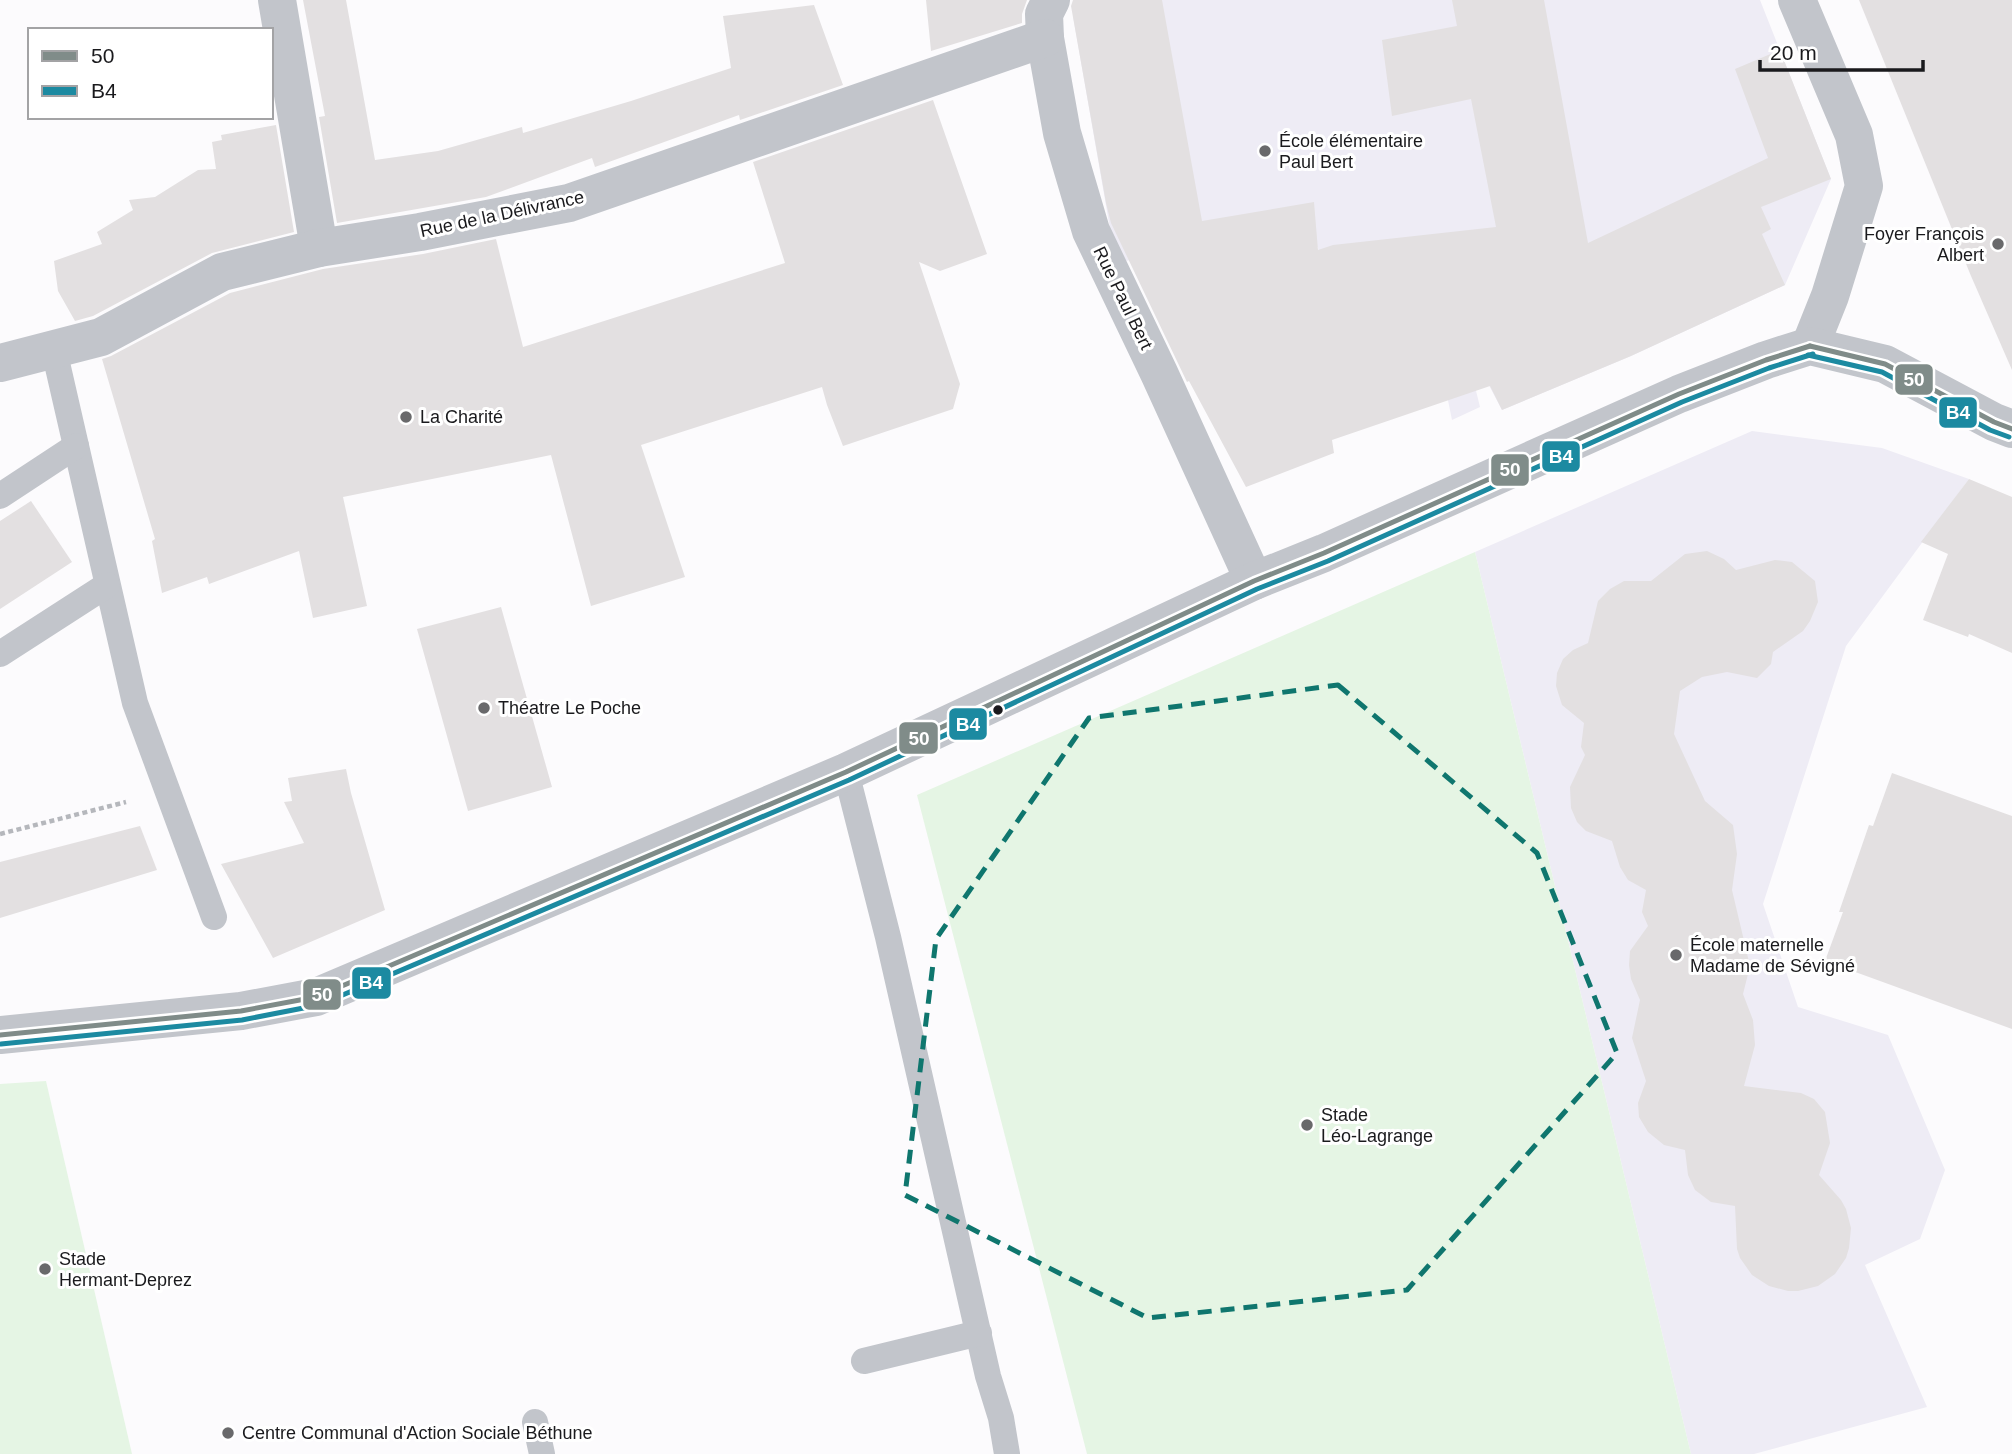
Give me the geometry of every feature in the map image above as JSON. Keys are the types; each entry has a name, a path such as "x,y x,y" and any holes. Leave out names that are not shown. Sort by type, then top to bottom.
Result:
{"street":[{"path":"277,0 319,248"},
{"name":"Rue Paul Bert","path":"1051,0 1044,14 1045,38 1062,133 1091,231 1254,581"},
{"path":"1797,0 1854,135 1864,186 1830,296 1810,346"},
{"name":"Rue de la Délivrance","path":"0,363 101,337 222,272 319,248 420,232 569,203 1045,38"},
{"path":"0,1035 241,1011 316,997 846,772 1254,581 1324,553 1679,394 1810,346 1885,364 2012,429"}],"lane":[{"path":"54,350 135,703 214,917"},
{"path":"0,496 76,446"},
{"path":"0,654 107,585"},
{"path":"846,772 888,937 988,1376 1001,1418 1007,1454"},
{"path":"864,1361 979,1333"},
{"path":"535,1422 542,1454"}],"path":[{"path":"0,834 168,791"}],"highlighted area":[{"path":"1338,685 1537,853 1617,1053 1407,1290 1148,1318 905,1195 936,939 1089,718"}],"shaded area":[{"path":"1078,0 1760,0 1831,179 1785,285 1631,356 1502,410 1462,334 1480,407 1452,420 1425,287 1322,301 1318,247 1182,249 1116,263 1073,16"},
{"name":"École maternelle Madame de Sévigné","path":"1752,431 1882,448 1969,479 1846,646 1763,904 1798,1007 1888,1035 1945,1170 1920,1239 1865,1265 1927,1407 1754,1454 1691,1454 1475,552"}],"green space":[{"name":"Stade Léo-Lagrange","path":"1475,552 1691,1454 1087,1454 917,795"},
{"name":"Stade Hermant-Deprez","path":"46,1081 132,1454 0,1454 0,1084"}],"building":[{"path":"303,0 346,0 375,160 438,151 522,127 523,133 731,68 723,16 814,5 843,85 740,120 739,115 595,167 592,158 486,197 337,223 319,117 325,116"},
{"path":"926,0 1027,0 1022,23 931,51"},
{"path":"1073,0 1162,0 1202,221 1314,202 1318,250 1333,245 1496,227 1471,99 1392,116 1382,40 1457,26 1452,0 1544,0 1588,243 1768,158 1735,69 1780,50 1831,179 1761,207 1771,229 1762,234 1785,285 1631,356 1502,410 1490,386 1332,440 1334,453 1246,487 1189,381 1187,382 1111,223 1071,6"},
{"path":"1859,0 2012,0 2012,370 1971,276"},
{"path":"933,100 987,254 940,271 919,262 960,384 953,409 843,446 822,387 641,445 685,577 591,606 551,455 343,497 367,606 313,618 299,551 209,584 207,577 162,593 152,541 155,539 102,359 230,293 323,269 423,254 496,239 523,347 785,263 753,162"},
{"path":"276,125 294,232 212,253 93,316 75,321 58,291 54,261 102,244 97,232 133,210 129,200 155,197 198,170 216,169 212,142 222,140 221,135"},
{"path":"1969,479 2012,497 2012,653 1969,634 1968,637 1923,620 1948,554 1921,542"},
{"path":"31,501 72,562 0,609 0,521"},
{"path":"1707,551 1724,559 1736,570 1775,560 1792,562 1815,581 1818,602 1803,631 1773,652 1771,664 1757,678 1727,672 1702,677 1680,691 1674,734 1705,801 1733,825 1737,854 1732,890 1750,966 1743,994 1753,1020 1755,1045 1744,1086 1801,1093 1814,1099 1825,1112 1830,1143 1819,1175 1841,1200 1851,1228 1846,1258 1835,1274 1818,1286 1798,1291 1769,1286 1752,1275 1737,1249 1735,1206 1711,1202 1695,1190 1688,1175 1685,1150 1664,1145 1648,1132 1639,1117 1638,1103 1646,1081 1632,1038 1640,1000 1631,979 1629,965 1630,951 1648,926 1642,912 1646,890 1628,880 1620,867 1612,841 1586,831 1577,822 1571,808 1570,787 1585,755 1581,747 1584,723 1562,705 1556,686 1557,673 1563,659 1573,650 1588,643 1598,601 1610,589 1624,581 1651,581 1685,554"},
{"name":"Théatre Le Poche","path":"501,607 552,787 468,811 417,629"},
{"path":"346,769 385,910 273,958 221,864 304,843 284,802 292,801 288,778"},
{"path":"1892,773 2012,816 2012,1029 1825,961 1869,825 1873,826"},
{"path":"140,826 157,870 0,918 0,862"}],"transit line":[{"name":"50","path":"1810,346 1885,364 2012,429"},
{"name":"50","path":"0,1035 241,1011 316,997 846,772 1254,581 1324,553 1679,394 1810,346"},
{"name":"B4","path":"1,1044 242,1020 319,1005 849,780 1257,589 1328,561 1682,402 1813,354"},
{"name":"B4","path":"1808,355 1882,372 1990,430 2009,437"}],"place":[{"name":"École élémentaire Paul Bert","path":"1265,151"},
{"name":"Foyer François Albert","path":"1998,244"},
{"name":"La Charité","path":"406,417"},
{"name":"Théatre Le Poche","path":"484,708"},
{"name":"École maternelle Madame de Sévigné","path":"1676,955"},
{"name":"Stade Léo-Lagrange","path":"1307,1125"},
{"name":"Stade Hermant-Deprez","path":"45,1269"},
{"name":"Centre Communal d'Action Sociale Béthune","path":"228,1433"}]}
